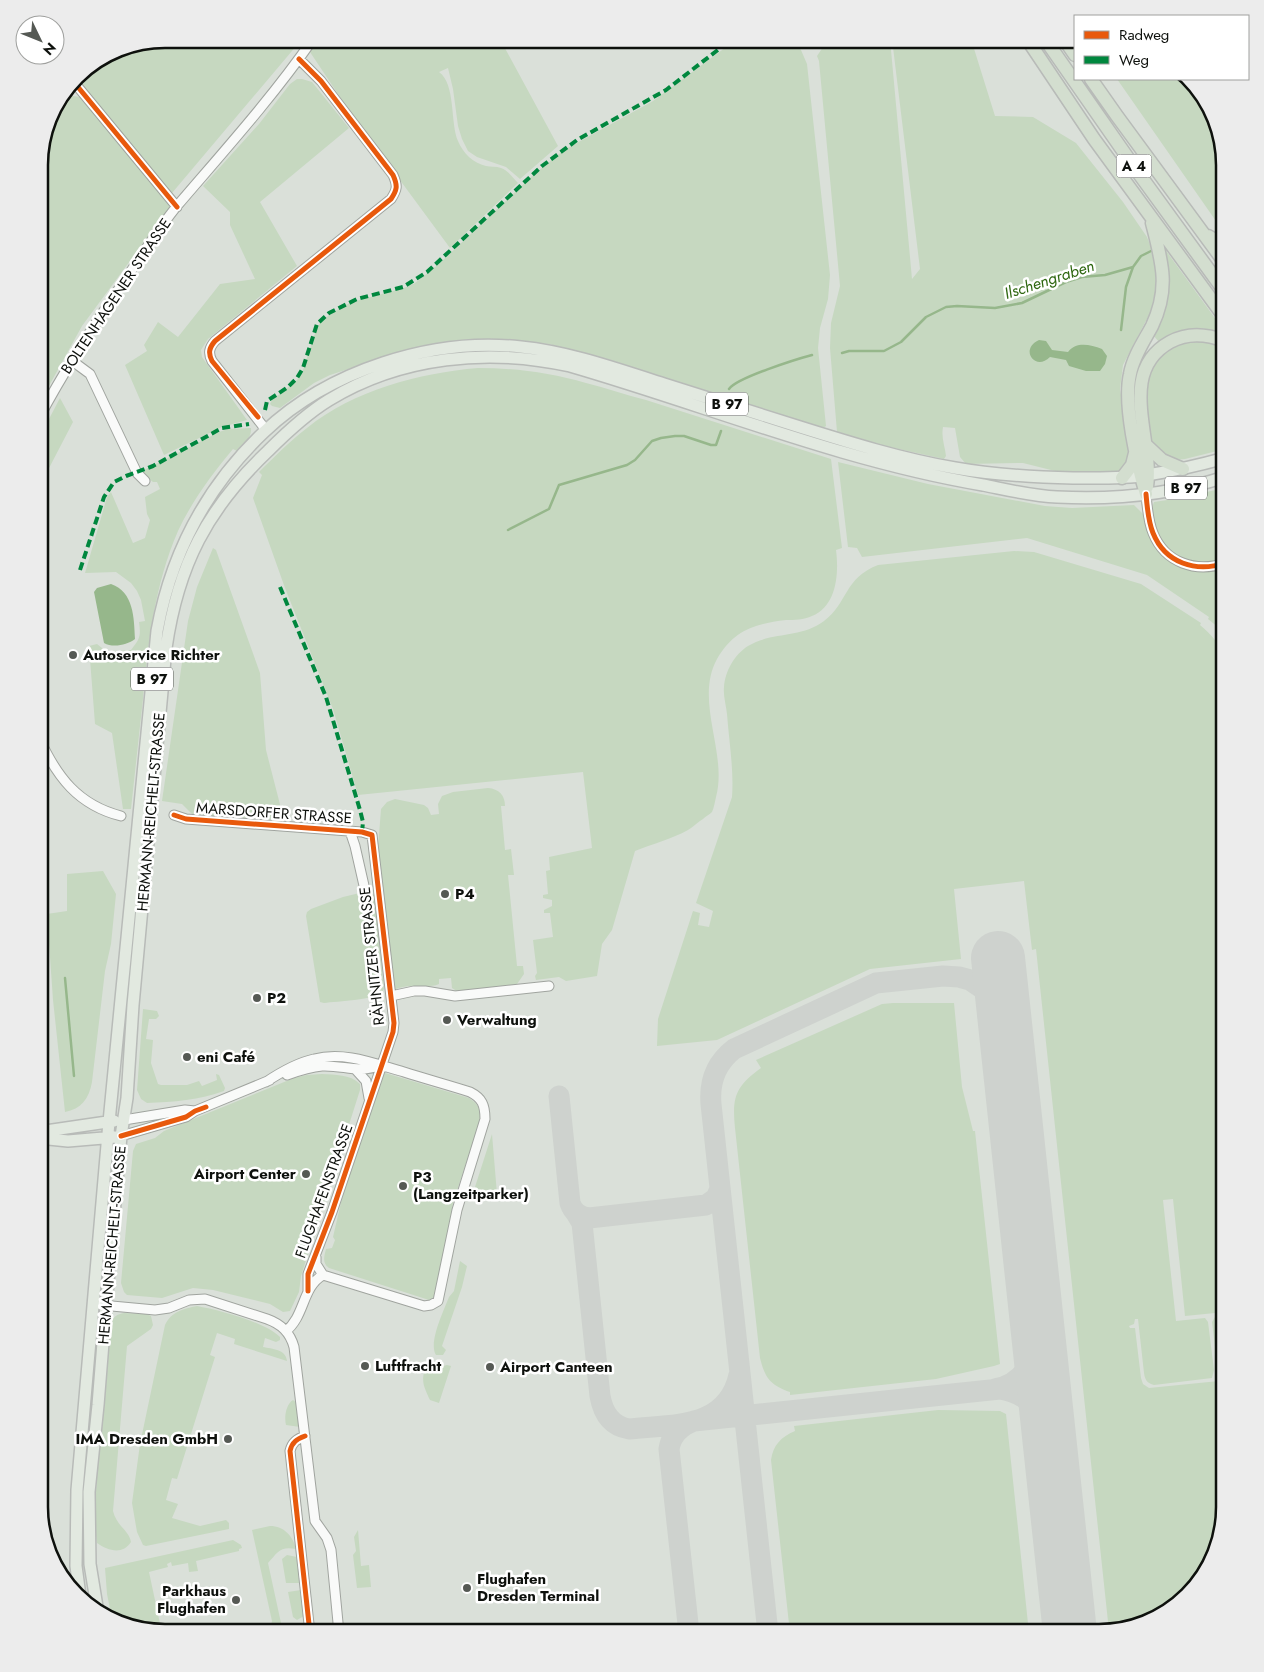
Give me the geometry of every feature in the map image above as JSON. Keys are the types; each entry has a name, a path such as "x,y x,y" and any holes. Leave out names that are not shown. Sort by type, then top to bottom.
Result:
{"highway":[{"path":"1032,48 1094,138 1216,306"},
{"name":"A 4","path":"1051,48 1216,280"},
{"name":"A 4","path":"1092,80 1216,252"},
{"path":"1122,478 1132,466 1141,448 1128,397 1129,379 1137,355 1159,310 1164,283 1162,264 1150,216"},
{"path":"1201,232 1216,241"},
{"path":"1146,494 1141,448 1139,392 1144,369 1161,347 1176,339 1189,336 1216,337"},
{"path":"1141,448 1183,469"}],"main road":[{"name":"HERMANN-REICHELT-STRASSE","path":"96,1603 90,1564 89,1492 98,1405 107,1138 133,889 153,662 161,608 178,555 199,514 231,467 266,430 292,408 313,394 337,382 383,363 430,351 479,345 519,346 574,355 888,454 956,468 1028,477 1122,478 1144,476"},
{"name":"HERMANN-REICHELT-STRASSE","path":"79,1587 76,1566 77,1490 127,1098 135,985 170,625 183,574 205,526 239,481 277,442 313,411 343,392 366,381 388,373 433,362 458,358 498,356 570,366 877,463 945,479 1056,497 1103,497 1146,494"},
{"path":"266,430 277,442"},
{"name":"B 97","path":"1144,476 1216,460"},
{"name":"B 97","path":"1146,494 1216,480"},
{"name":"FLUGHAFENSTRASSE","path":"48,1131 124,1120"},
{"name":"FLUGHAFENSTRASSE","path":"48,1139 68,1141 121,1136"}],"street":[{"name":"BOLTENHAGENER STRASSE","path":"48,402 71,360 177,207 233,143 307,48"},
{"path":"266,430 212,361 209,355 210,347 391,199 397,190 393,175 321,81 299,59"},
{"path":"78,86 177,207"},
{"path":"71,360 90,374 137,473 145,481"},
{"path":"1146,494 1152,531 1157,541 1170,556 1198,568 1216,566"},
{"path":"48,758 51,764 78,796 106,812 121,816"},
{"name":"MARSDORFER STRASSE","path":"174,815 186,818 362,832 372,835"},
{"path":"350,831 356,846 365,890"},
{"name":"RÄHNITZER STRASSE","path":"369,1100 382,1065 394,1023 372,835"},
{"name":"RÄHNITZER STRASSE","path":"391,996 414,991 455,996 549,986"},
{"name":"FLUGHAFENSTRASSE","path":"266,1082 301,1062 327,1056 354,1058 470,1092 480,1098 484,1104 485,1119 457,1210 441,1295 438,1301 424,1306 323,1275 316,1264 316,1257"},
{"name":"FLUGHAFENSTRASSE","path":"121,1136 186,1117 195,1111 266,1082 310,1068 334,1066 368,1070 382,1065"},
{"path":"356,1070 366,1081 369,1100"},
{"name":"FLUGHAFENSTRASSE","path":"308,1291 308,1274 332,1212 369,1100"},
{"name":"FLUGHAFENSTRASSE","path":"124,1120 185,1110 195,1111"},
{"path":"286,1331 295,1323 300,1314 308,1291 315,1281 323,1275"},
{"path":"100,1305 156,1310 169,1308 189,1300 205,1299 275,1322 286,1331 294,1347 315,1521 327,1538 331,1550 338,1624"},
{"path":"305,1436 296,1440 292,1444 290,1451 309,1624"}],"shaded area":[{"path":"157,48 294,48 172,193 168,192 81,83 99,67 134,51"},
{"path":"313,48 505,48 558,146 520,179 506,167 477,157 468,151 462,139 448,68 439,72 448,85 456,133 463,150 477,163 504,169 518,183 450,248 352,115 310,52"},
{"path":"725,48 799,48 801,50 807,64 830,275 828,299 820,328 818,348 826,426 823,428 607,359 549,344 505,340 472,339 413,348 330,375 314,383 280,408 270,404 272,400 297,380 302,373 316,330 320,323 329,315 345,305 415,283 440,263 532,176 564,150 653,101"},
{"path":"822,48 891,48 912,279 920,269 893,48 974,48 995,116 1033,117 1076,143 1123,202 1147,237 1154,255 1156,277 1155,298 1150,313 1123,365 1120,389 1130,449 1125,467 1116,472 1067,474 1023,463 966,464 960,457 955,428 943,427 946,456 944,459 885,446 837,432 830,348 831,323 840,286 817,56"},
{"path":"297,79 312,82 349,128 260,202 297,266 208,339 201,350 202,357 247,420 222,427 164,455 125,365 147,351 144,345 158,322 178,337 220,284 255,279 230,225 230,212 203,186 259,124 290,84"},
{"path":"1118,80 1180,80 1197,99 1210,127 1214,142 1216,157 1216,221"},
{"path":"70,96 80,97 172,204 82,326 48,388 48,157 51,134 56,120"},
{"path":"1165,249 1216,320 1216,330 1198,328 1182,330 1159,342 1153,335"},
{"path":"1203,338 1216,343 1216,451 1175,460 1158,452 1149,439 1144,396 1149,369 1171,345"},
{"path":"1039,340 1046,341 1052,350 1068,352 1075,346 1080,345 1102,349 1107,356 1105,364 1100,371 1086,371 1069,366 1066,360 1050,357 1044,361 1035,361 1031,358 1030,349"},
{"path":"478,368 533,372 573,379 646,400 831,459 842,548 836,550 835,588 831,597 827,605 809,617 764,624 746,630 730,641 717,659 711,675 709,692 719,780 713,810 688,830 635,851 612,930 602,944 597,976 566,981 559,977 536,980 535,976 537,973 533,940 553,937 550,913 544,913 544,910 552,906 552,900 543,898 543,895 548,894 546,871 550,870 549,857 592,848 583,772 358,795 333,709 285,588 253,498 262,475 259,472 294,438 345,403 410,379 456,370"},
{"path":"60,398 73,422 48,470 48,421"},
{"path":"251,428 247,441 237,451 233,449 196,498 178,531 170,551 158,592 150,635 131,809 123,809 112,733 95,724 89,646 97,644 107,652 131,650 139,637 139,622 145,621 141,600 131,583 116,572 85,573 107,497 111,492 133,543 145,538 150,520 147,514 145,497 160,489 157,482 153,482 140,472 219,432 228,429"},
{"path":"838,462 928,484 1045,506 1072,508 1134,505 1145,516 1176,564 1195,571 1216,568 1216,626 1208,619 1209,617 1147,575 1027,538 862,557 857,548 848,547"},
{"path":"1216,490 1216,561 1203,563 1182,558 1164,545 1154,525 1152,507 1154,502"},
{"path":"213,548 216,550 260,673 266,750 284,820 193,815 182,804 162,801 188,621 197,587"},
{"path":"1014,551 1034,552 1141,584 1201,623 1200,625 1216,642 1216,1313 1185,1316 1173,1199 1163,1200 1176,1321 1205,1318 1208,1322 1214,1370 1212,1378 1154,1385 1150,1383 1144,1375 1138,1319 1135,1319 1134,1324 1129,1326 1130,1328 1135,1328 1141,1378 1143,1384 1149,1388 1216,1381 1215,1523 1213,1538 1208,1552 1201,1566 1187,1585 1165,1605 1137,1618 1122,1622 1108,1624 1036,949 1032,950 1024,881 954,889 961,959 870,969 717,1040 657,1046 658,1019 693,911 700,913 698,925 709,927 713,911 696,903 732,797 732,766 724,697 726,675 735,658 743,649 757,641 796,633 815,627 824,621 832,614 852,584 867,570 878,565"},
{"path":"111,584 124,593 133,614 135,639 120,645 104,643 94,592 97,588"},
{"name":"P4","path":"488,788 501,793 505,802 505,806 501,806 505,850 511,849 514,875 508,875 517,966 523,966 524,974 517,984 513,986 458,992 452,988 451,978 439,979 439,984 430,986 393,988 378,848 381,809 387,802 395,799 424,805 428,808 431,815 439,814 438,804 442,796 453,792"},
{"path":"103,871 116,894 92,1082 89,1093 80,1106 65,1112 53,1000 48,940 48,914 67,911 67,874"},
{"name":"P2","path":"368,891 372,892 375,897 384,989 374,996 366,998 320,1002 306,916 307,912 343,897"},
{"path":"954,1003 962,1087 973,1131 975,1131 1000,1364 936,1379 790,1395 790,1392 778,1387 769,1380 760,1358 735,1128 735,1100 741,1087 761,1068 756,1060 882,1004"},
{"path":"143,1009 157,1011 159,1016 156,1019 149,1019 146,1039 153,1040 151,1063 158,1084 187,1085 199,1081 202,1086 217,1080 216,1074 219,1075 225,1088 224,1091 206,1097 176,1101 147,1103 141,1099 137,1090"},
{"name":"P3 (Langzeitparker)","path":"385,1073 469,1098 479,1108 481,1114 453,1203 442,1273 436,1292 433,1298 429,1300 329,1268 324,1262 326,1249 332,1248 335,1240 333,1237 346,1181 382,1074"},
{"path":"322,1074 352,1078 360,1084 360,1090 301,1276 299,1292 290,1311 283,1312 270,1304 213,1290 193,1288 162,1298 127,1295 121,1283 133,1151 136,1144 155,1138 164,1131 294,1078"},
{"path":"492,1134 497,1194 476,1189 475,1187"},
{"path":"460,1261 467,1266 442,1346 446,1350 443,1355 436,1355 434,1350 435,1335 449,1297 454,1291"},
{"path":"197,1306 241,1317 264,1326 280,1337 280,1340 276,1342 265,1338 263,1347 281,1352 287,1361 234,1344 235,1339 217,1333 210,1355 215,1357 177,1479 172,1478 166,1500 178,1504 172,1518 200,1526 226,1520 229,1523 229,1529 146,1546 143,1545 137,1532 132,1503 140,1444 165,1325 175,1314"},
{"path":"124,1313 147,1314 151,1316 153,1325 151,1329 127,1346 113,1511 117,1521 128,1534 131,1542 124,1549 110,1550 97,1543 95,1508 110,1324 112,1319"},
{"path":"1216,1317 1216,1355 1212,1322"},
{"path":"427,1362 436,1368 447,1365 451,1366 439,1403 430,1400 424,1385 423,1377"},
{"path":"293,1400 298,1404 300,1427 286,1425 286,1411"},
{"path":"938,1410 1000,1411 1006,1414 1028,1624 789,1624 771,1460 776,1446 782,1439 795,1431 794,1426"},
{"path":"270,1526 280,1528 293,1540 296,1549 283,1549 268,1563 281,1623 271,1624 252,1530"},
{"path":"358,1530 361,1566 369,1565 371,1587 357,1588 353,1555 356,1551 354,1537"},
{"path":"233,1540 241,1545 242,1548 239,1551 196,1561 198,1571 189,1572 188,1563 172,1566 171,1562 167,1564 168,1567 149,1572 160,1624 134,1621 110,1611 105,1568"},
{"path":"287,1555 297,1557 299,1583 286,1583 282,1559"},
{"path":"301,1590 304,1616 297,1620 293,1617 288,1592"}],"waterway":[{"name":"Ilschengraben","path":"842,353 849,351 884,351 901,342 926,317 946,307 995,308 1022,303 1066,282 1082,277 1105,275 1133,267 1141,256 1151,251"},
{"path":"1121,330 1126,287 1133,267"},
{"name":"Ilschengraben","path":"729,389 754,374 812,355"},
{"name":"Ilschengraben","path":"508,530 549,509 559,485 627,465 635,460 652,441 661,438 684,436 716,445 721,431"},
{"path":"65,978 74,1076"}],"taxiway":[{"path":"767,1624 711,1104 711,1088 715,1073 718,1066 734,1049 876,983 943,976 970,980 989,993 1001,1011 1006,1033"},
{"path":"559,1096 570,1203 579,1215 589,1218 706,1205 716,1198 720,1189"},
{"path":"576,1213 582,1223 600,1396 603,1408 613,1422 629,1429 696,1421 710,1415 723,1406 733,1393 739,1375"},
{"path":"995,1389 1013,1382 1027,1369 1035,1353 1038,1334"},
{"path":"688,1624 669,1449 674,1435 689,1423 1000,1389 1017,1394 1032,1404 1043,1417 1049,1434"}],"runway":[{"path":"998,958 1069,1624"}],"marked path":[{"path":"265,410 267,401 288,387 297,378 303,368 317,324 329,313 357,299 403,287 427,272 542,166 577,140 666,90 720,48"},
{"path":"80,570 104,497 114,482 153,466 222,428 249,424"},
{"path":"280,587 326,697 360,810 363,822 362,832"}],"cycle path":[{"path":"258,417 212,361 210,355 211,346 391,199 396,188 393,175 321,81 299,59"},
{"path":"78,86 177,207"},
{"path":"1146,494 1151,528 1158,543 1165,552 1173,558 1193,566 1216,565"},
{"path":"174,815 186,819 362,832 372,835 394,1023 393,1032 332,1212 308,1274 308,1291"},
{"path":"121,1136 186,1117 206,1107"},
{"path":"305,1436 295,1441 290,1451 309,1624"}],"place":[{"name":"Autoservice Richter","path":"73,655"},
{"name":"P4","path":"445,894"},
{"name":"P2","path":"257,998"},
{"name":"Verwaltung","path":"447,1020"},
{"name":"eni Café","path":"187,1057"},
{"name":"Airport Center","path":"306,1174"},
{"name":"P3 (Langzeitparker)","path":"403,1186"},
{"name":"Luftfracht","path":"365,1366"},
{"name":"Airport Canteen","path":"490,1367"},
{"name":"IMA Dresden GmbH","path":"228,1439"},
{"name":"Flughafen Dresden Terminal","path":"467,1588"},
{"name":"Parkhaus Flughafen","path":"236,1600"}]}
